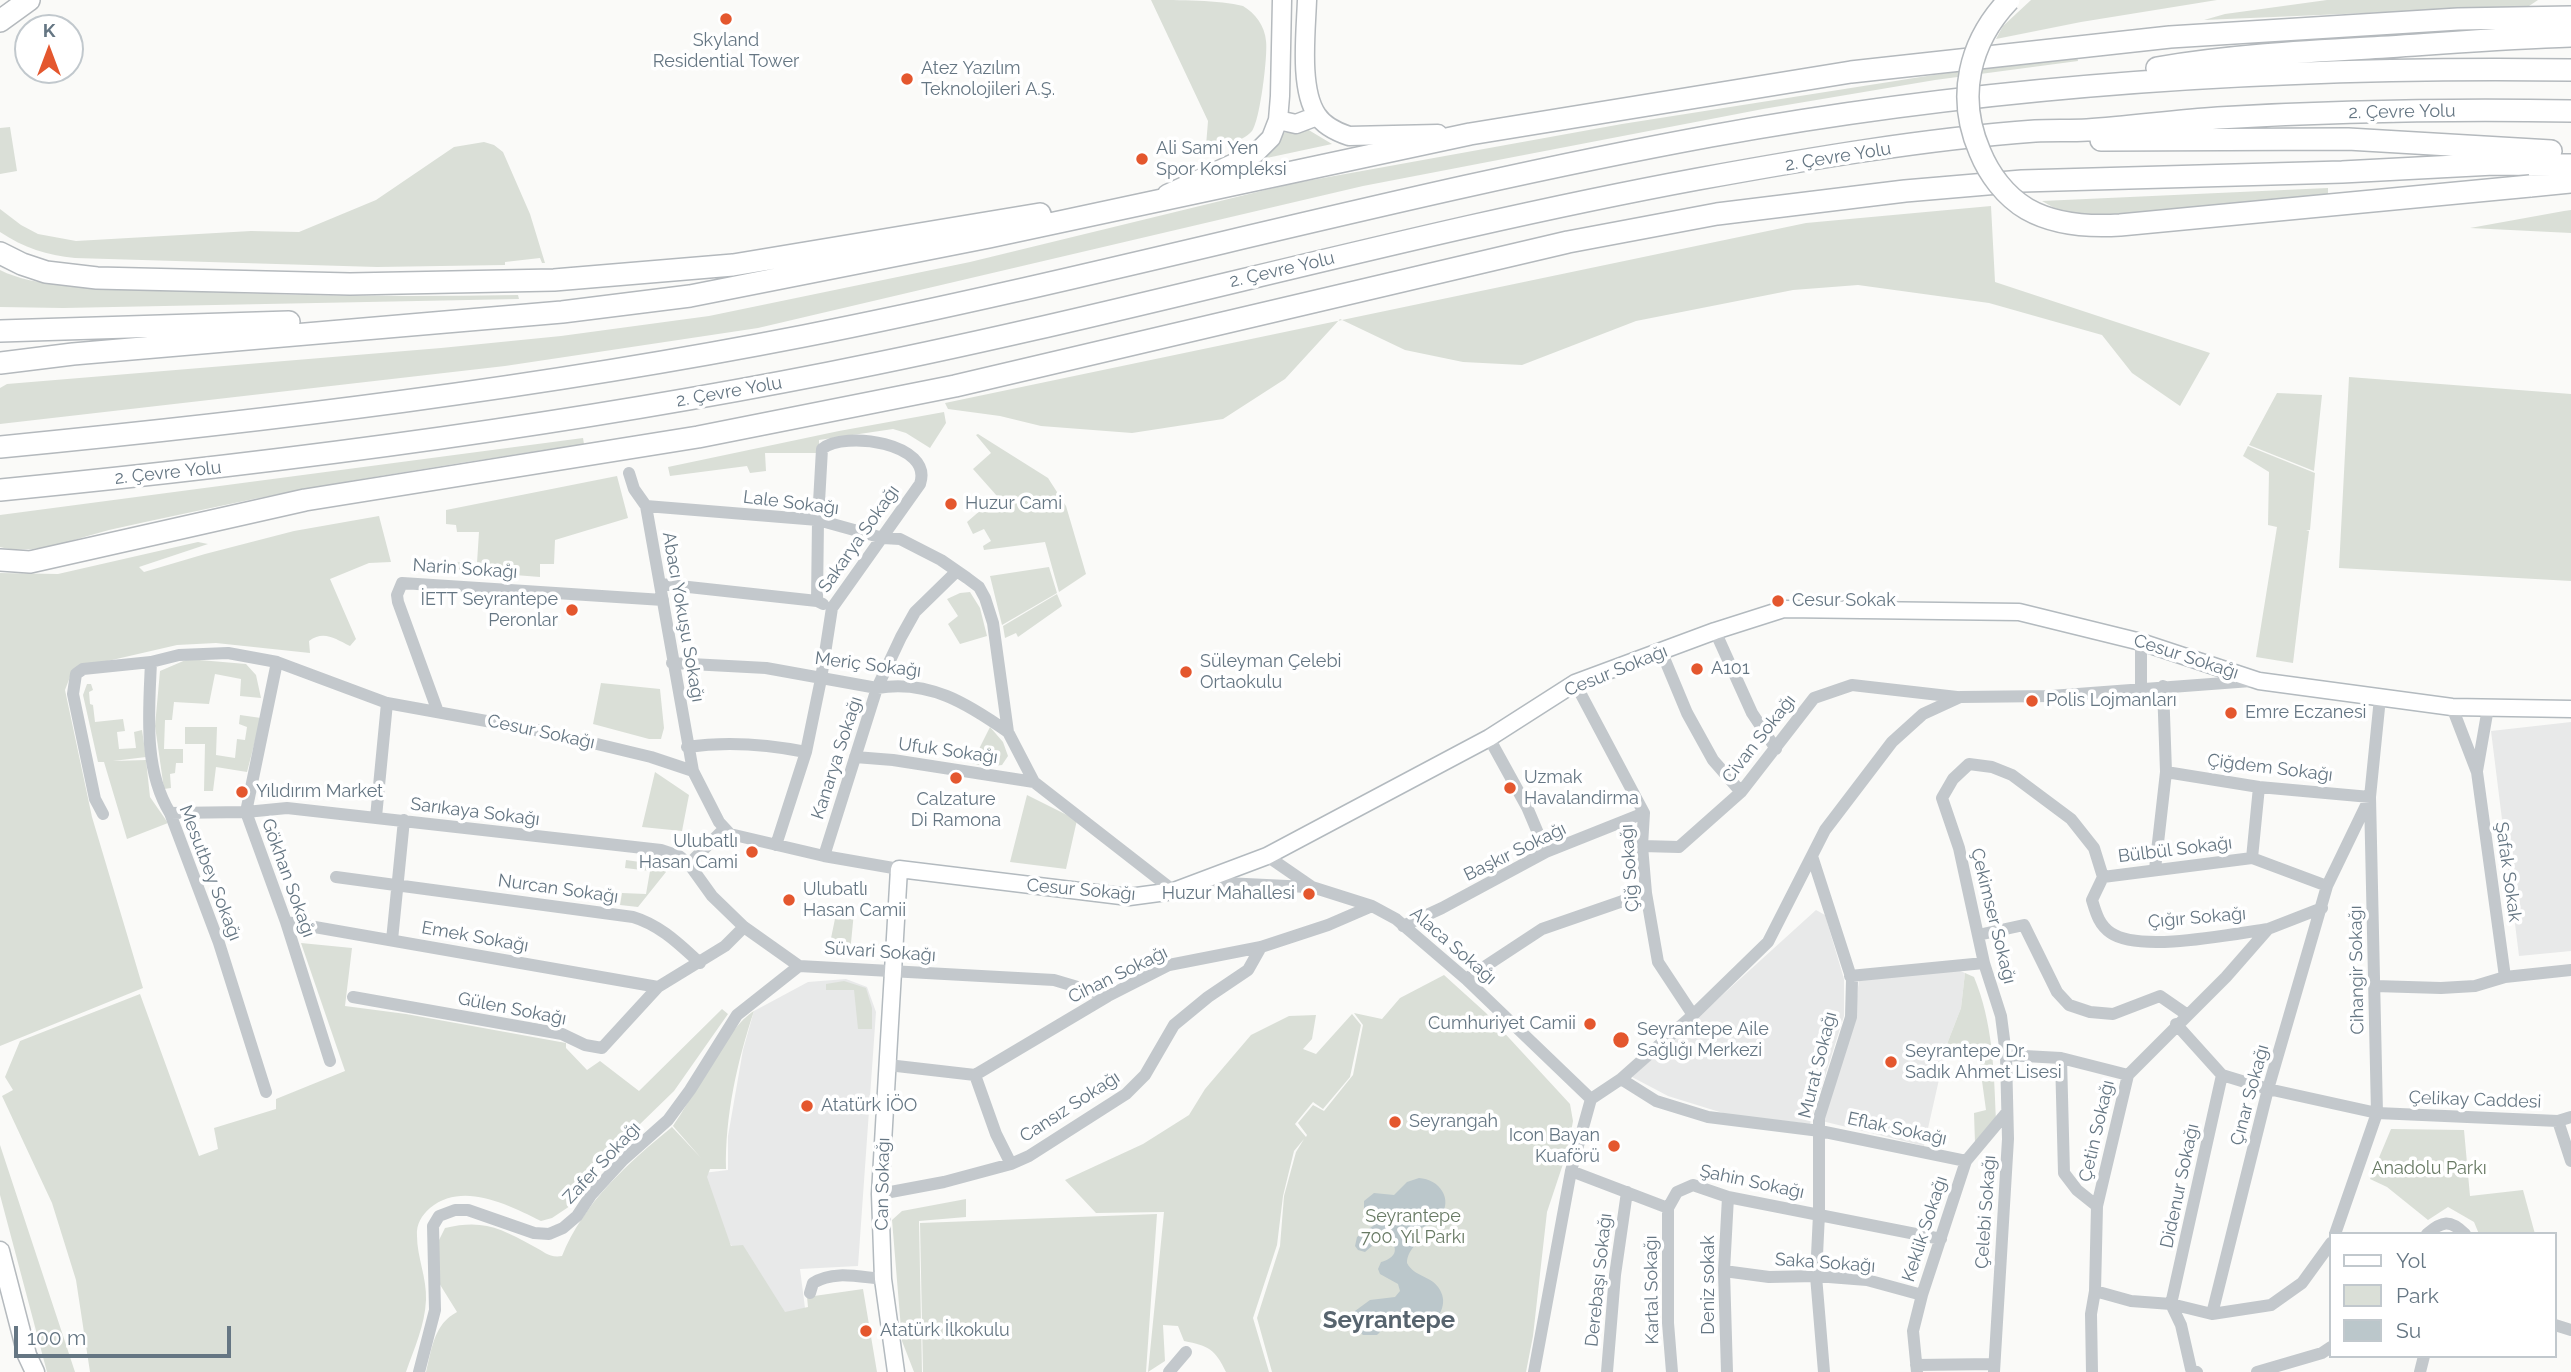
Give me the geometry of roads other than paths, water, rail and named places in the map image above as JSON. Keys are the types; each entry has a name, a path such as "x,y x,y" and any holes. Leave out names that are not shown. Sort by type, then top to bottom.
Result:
{"highway":[{"path":"0,21 29,0"},
{"path":"2010,0 1985,30 1975,53 1968,82 1969,121 1982,156 1994,178 2019,204 2040,215 2077,224 2120,225 2571,182"},
{"path":"0,363 441,320 562,312 690,296 989,237 1469,134 1851,72 2170,37 2404,22 2571,17"},
{"path":"2101,84 2147,70 2208,60 2470,40 2571,36"},
{"path":"0,447 404,402 678,360 985,298 1610,155 1830,117 2101,84 2266,73 2571,70"},
{"name":"2. Çevre Yolu","path":"0,489 310,456 701,397 925,354 1430,235 1617,195 1877,150 2036,131 2341,113 2571,111"},
{"path":"2036,131 2090,140 2348,139 2571,153"},
{"path":"0,560 30,562 305,500 698,437 821,414 955,386 1555,245 1717,214 1905,191 2022,181 2494,164 2571,165"},
{"path":"0,253 46,272 97,278 350,284 554,280 733,265 934,233 1005,218 1060,211 1101,212"},
{"path":"0,331 235,323 441,320"}],"main road":[{"path":"1156,200 1256,153 1271,138 1278,120 1282,0"},
{"path":"1307,0 1309,99 1317,116 1335,131 1349,136 1469,134"},
{"path":"1278,120 1296,124 1317,116"},
{"path":"0,1251 27,1363 35,1372"}],"street":[{"name":"Sakarya Sokağı","path":"776,845 806,752 832,608 883,538 922,476 918,462 904,450 862,440 835,442 822,449 817,601"},
{"name":"Abacı Yokuşu Sokağı","path":"629,473 634,489 646,506 693,771"},
{"name":"Lale Sokağı","path":"646,506 818,520 883,538 900,539 957,571 979,587 993,623 1008,732"},
{"name":"Kanarya Sokağı","path":"824,856 877,688 915,612 957,571"},
{"name":"Narin Sokağı","path":"438,712 398,602 397,595 402,583 663,600"},
{"path":"661,584 817,601 832,608"},
{"name":"Cesur Sokağı","path":"724,829 730,834 824,856 899,869 1129,897 1174,891 1267,856 1489,738 1575,683 1662,653 1715,631 1784,609 2019,612 2141,642 2259,681 2452,707 2571,709"},
{"path":"1715,631 1752,713 1776,749"},
{"path":"2141,642 2141,688"},
{"name":"Cesur Sokağı","path":"103,814 95,799 80,731 73,694 76,674 83,669 150,662 179,654 228,653 277,662 387,703 547,732 650,757 693,771"},
{"path":"1662,653 1687,713 1713,760 1741,792"},
{"name":"Mesutbey Sokağı","path":"150,662 149,728 154,774 160,797 170,813 219,943 266,1093"},
{"name":"Gökhan Sokağı","path":"277,662 246,812 286,922 330,1061"},
{"name":"Meriç Sokağı","path":"672,663 747,666 877,688 894,685 934,691 956,698 1008,732"},
{"name":"Civan Sokağı","path":"1642,846 1679,846 1741,792 1814,698 1852,685 1960,697 2051,696 2259,681"},
{"name":"Çiğ Sokağı","path":"1575,683 1644,813 1642,846 1646,893 1658,962 1693,1015"},
{"path":"2155,869 2166,772 2163,686"},
{"path":"1534,1372 1571,1171 1591,1100 1621,1079 1693,1015 1768,942 1825,830 1892,743 1923,714 1960,697"},
{"name":"Cihangir Sokağı","path":"2336,1232 2377,1113 2370,797 2380,698"},
{"path":"376,817 387,703"},
{"path":"2452,707 2477,772"},
{"path":"2477,772 2488,708"},
{"name":"Ufuk Sokağı","path":"1008,732 1034,782 1174,891"},
{"path":"1489,738 1527,807 1546,852"},
{"path":"687,747 710,743 744,743 806,752"},
{"name":"Ufuk Sokağı","path":"855,757 893,760 1034,782"},
{"name":"Çekimser Sokağı","path":"2006,1055 2001,1016 1984,962 1959,849 1942,798 1953,779 1969,764 1992,767 2012,775 2071,819 2094,849 2103,877"},
{"path":"689,864 724,829 708,804 693,771"},
{"name":"Çiğdem Sokağı","path":"2166,772 2259,787 2370,797"},
{"name":"Şafak Sokak","path":"2477,772 2505,977"},
{"name":"Bülbül Sokağı","path":"2252,858 2259,787"},
{"path":"2328,886 2370,797"},
{"name":"Sarıkaya Sokağı","path":"170,813 246,812 287,808 661,850 679,856 689,864"},
{"name":"Başkır Sokağı","path":"1403,926 1546,852 1644,813"},
{"path":"392,940 404,820"},
{"name":"Alaca Sokağı","path":"1267,856 1312,887 1372,906 1403,926 1466,979 1591,1100"},
{"name":"Murat Sokağı","path":"1812,856 1850,976 1851,1017 1819,1118 1816,1276 1824,1372"},
{"name":"Bülbül Sokağı","path":"2103,877 2252,858 2328,886"},
{"name":"Süvari Sokağı","path":"689,864 712,896 744,927 799,966 1054,980 1108,996"},
{"name":"Can Sokağı","path":"896,1372 883,1279 880,1194 899,869"},
{"name":"Nurcan Sokağı","path":"336,877 633,917 668,934 699,964"},
{"name":"Çığır Sokağı","path":"2103,877 2092,900 2098,920 2111,933 2122,937 2133,940 2175,941 2268,929"},
{"path":"1200,881 1312,887"},
{"name":"Çınar Sokağı","path":"2212,1314 2268,1089 2328,886"},
{"path":"1466,979 1542,929 1646,893"},
{"name":"Cihan Sokağı","path":"975,1075 1108,996 1169,965 1261,947 1328,925 1372,906"},
{"name":"Çetin Sokağı","path":"2092,1372 2091,1314 2095,1291 2097,1206 2128,1075 2226,976 2268,929 2322,908"},
{"name":"Emek Sokağı","path":"286,922 658,987"},
{"path":"1978,935 2024,925 2057,992 2069,1005 2090,1012 2113,1014 2160,996 2186,1014"},
{"name":"Gülen Sokağı","path":"353,997 562,1034 594,1049 602,1048 658,987 725,946 744,927"},
{"name":"Cansız Sokağı","path":"880,1194 944,1182 1010,1164 1029,1156 1126,1094 1145,1075 1174,1025 1208,997 1248,970 1261,947"},
{"path":"1850,976 1984,962"},
{"name":"Zafer Sokağı","path":"419,1372 435,1310 433,1226 439,1216 455,1210 468,1210 534,1233 549,1234 563,1227 577,1216 591,1195 623,1160 668,1120 737,1015 799,966"},
{"path":"2375,986 2453,988 2475,986 2505,977 2571,970"},
{"path":"2176,1024 2222,1075"},
{"path":"2006,1055 2061,1058 2128,1075"},
{"name":"Çelebi Sokağı","path":"1994,1368 2008,1139 2006,1055"},
{"path":"2061,1058 2064,1173 2077,1190 2097,1206"},
{"path":"888,1065 975,1075 1010,1164"},
{"name":"Çelikay Caddesi","path":"2222,1075 2268,1089 2377,1113 2565,1119"},
{"name":"Didenur Sokağı","path":"2171,1304 2222,1075"},
{"name":"Eflak Sokağı","path":"1621,1079 1656,1101 1708,1117 1820,1131 1966,1161"},
{"name":"Keklik Sokağı","path":"1917,1368 1913,1331 1922,1295 1966,1161 2007,1112"},
{"path":"2565,1119 2571,1161"},
{"path":"1571,1171 1668,1208"},
{"name":"Şahin Sokağı","path":"1668,1208 1677,1192 1693,1185 1728,1197 1941,1239"},
{"name":"Derebaşı Sokağı","path":"1607,1372 1615,1275 1627,1192"},
{"name":"Deniz sokak","path":"1727,1372 1724,1271 1728,1197"},
{"name":"Kartal Sokağı","path":"1668,1208 1668,1323 1672,1372"},
{"path":"2430,1232 2445,1223 2458,1231"},
{"path":"2095,1291 2131,1301 2171,1304 2212,1314 2271,1305 2302,1283 2330,1244"},
{"name":"Saka Sokağı","path":"1724,1271 1769,1277 1816,1276 1867,1280 1922,1295"},
{"path":"810,1293 813,1283 824,1276 883,1279"},
{"path":"2171,1304 2181,1325 2192,1371"},
{"path":"2257,1372 2322,1353 2330,1348"},
{"path":"1169,1372 1186,1352"},
{"path":"1917,1368 1994,1368"}],"water":[{"path":"1419,1178 1438,1186 1445,1197 1445,1203 1438,1219 1421,1228 1407,1263 1414,1271 1437,1285 1443,1298 1442,1308 1431,1322 1419,1324 1390,1321 1377,1335 1363,1335 1353,1325 1355,1311 1370,1300 1395,1297 1400,1291 1398,1284 1380,1274 1378,1269 1381,1262 1395,1252 1391,1241 1380,1239 1365,1252 1355,1246 1357,1237 1373,1226 1364,1210 1364,1201 1374,1193 1394,1195 1407,1182"}],"place":[{"name":"Skyland Residential Tower","path":"726,19"},
{"name":"Atez Yazılım Teknolojileri A.Ş.","path":"907,79"},
{"name":"Ali Sami Yen Spor Kompleksi","path":"1142,159"},
{"name":"Huzur Cami","path":"951,504"},
{"name":"Cesur Sokak","path":"1778,601"},
{"name":"İETT Seyrantepe Peronlar","path":"572,610"},
{"name":"A101","path":"1697,669"},
{"name":"Süleyman Çelebi Ortaokulu","path":"1186,672"},
{"name":"Polis Lojmanları","path":"2032,701"},
{"name":"Emre Eczanesi","path":"2231,713"},
{"name":"Calzature Di Ramona","path":"956,778"},
{"name":"Uzmak Havalandirma","path":"1510,788"},
{"name":"Yılıdırım Market","path":"242,792"},
{"name":"Ulubatlı Hasan Cami","path":"752,852"},
{"name":"Huzur Mahallesi","path":"1309,894"},
{"name":"Ulubatlı Hasan Camii","path":"789,900"},
{"name":"Cumhuriyet Camii","path":"1590,1024"},
{"name":"Seyrantepe Aile Sağlığı Merkezi","path":"1621,1040"},
{"name":"Seyrantepe Dr. Sadık Ahmet Lisesi","path":"1891,1062"},
{"name":"Atatürk İÖO","path":"807,1106"},
{"name":"Seyrangah","path":"1395,1122"},
{"name":"Icon Bayan Kuaförü","path":"1614,1146"},
{"name":"Atatürk İlkokulu","path":"866,1331"}],"district":[{"name":"Seyrantepe","path":"1389,1321"}],"park label":[{"name":"Anadolu Parkı","path":"2429,1169"},
{"name":"Seyrantepe 700. Yıl Parkı","path":"1413,1227"}]}
